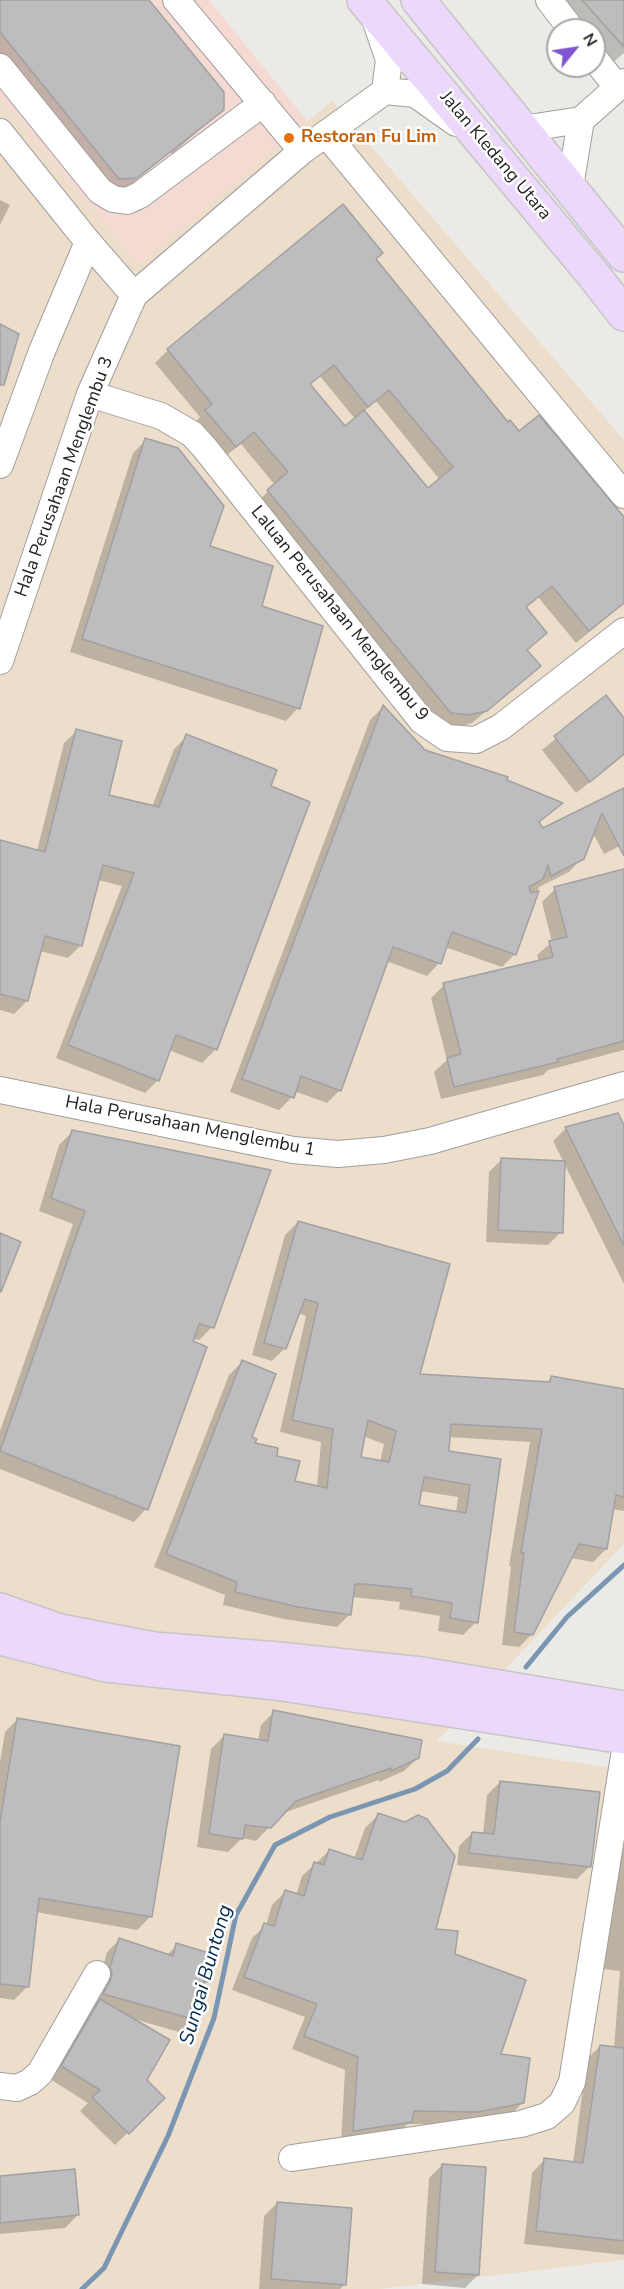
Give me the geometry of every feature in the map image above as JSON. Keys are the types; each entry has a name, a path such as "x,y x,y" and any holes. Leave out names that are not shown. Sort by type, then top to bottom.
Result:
{"main road":[{"name":"Jalan Kledang Utara","path":"418,0 624,255"},
{"name":"Jalan Kledang Utara","path":"366,4 417,62 624,314"},
{"path":"417,62 506,147 624,290"},
{"path":"0,1610 60,1631 154,1649 422,1674 624,1708"},
{"path":"0,1638 106,1665 276,1683 624,1737"}],"street":[{"path":"176,0 302,151"},
{"path":"549,0 563,18"},
{"path":"366,4 382,37 388,60 385,91 416,94 487,147"},
{"path":"0,67 100,191 113,200 127,201 140,195 263,103"},
{"path":"522,129 580,120 621,84 606,70"},
{"name":"Hala Perusahaan Menglembu 3","path":"0,660 7,615 90,394 134,295 302,151 385,91"},
{"path":"570,187 580,120"},
{"path":"0,132 88,242 134,295"},
{"path":"326,134 624,495"},
{"path":"0,465 42,351 88,242"},
{"name":"Laluan Perusahaan Menglembu 9","path":"90,394 161,416 192,434 422,721 447,738 476,740 501,727 622,638"},
{"name":"Hala Perusahaan Menglembu 1","path":"0,1090 294,1150 338,1154 384,1150 430,1141 624,1085"},
{"path":"292,2158 521,2124 547,2116 562,2103 572,2082 624,1756"},
{"path":"0,2086 17,2088 30,2082 40,2073 97,1974"}],"shaded area":[{"path":"0,0 209,0 308,122 138,265 0,97"},
{"path":"0,97 138,264 332,101 624,440 624,1544 437,1741 624,1770 624,2260 379,2289 0,2289"}],"building":[{"path":"0,0 149,0 224,92 224,110 137,178 119,179 0,32"},
{"path":"582,0 624,0 624,47 606,27 606,18 598,18"},
{"path":"343,204 383,253 376,259 508,422 510,420 519,431 539,415 624,517 624,603 589,631 552,586 526,607 547,633 527,650 541,666 487,711 468,715 451,713 267,490 288,472 254,432 236,447 205,410 212,404 167,349","holes":["334,365 368,407 389,390 453,467 428,488 364,410 345,426 310,384"]},
{"path":"0,324 19,334 4,385 0,385"},
{"path":"145,438 178,448 224,506 210,546 273,566 262,606 323,626 300,709 82,639"},
{"path":"606,695 624,718 624,754 590,782 554,736"},
{"path":"383,705 425,750 508,777 507,780 563,803 539,822 543,828 624,788 624,856 602,813 584,859 551,876 548,865 543,879 529,887 531,893 539,891 516,955 452,932 441,964 393,947 341,1091 301,1076 294,1098 242,1079"},
{"path":"76,729 122,741 109,795 159,807 186,734 277,770 271,786 310,802 217,1050 176,1035 159,1081 68,1045 134,873 103,865 82,946 45,936 28,1001 0,994 0,840 45,852"},
{"path":"624,869 624,1041 557,1059 558,1062 454,1087 447,1058 461,1054 443,983 553,957 549,941 567,937 554,887"},
{"path":"618,1113 624,1125 624,1246 565,1127"},
{"path":"72,1130 271,1170 214,1328 199,1324 193,1341 207,1347 148,1510 0,1451 85,1211 51,1198"},
{"path":"501,1158 565,1161 563,1233 498,1230"},
{"path":"298,1221 450,1264 420,1374 550,1382 551,1376 624,1389 624,1497 616,1495 607,1549 579,1544 533,1635 514,1632 524,1553 521,1553 542,1429 451,1424 449,1451 501,1459 478,1623 450,1618 452,1603 411,1596 412,1589 363,1584 355,1584 351,1615 298,1607 235,1592 237,1582 166,1554 242,1360 276,1374 252,1437 257,1439 255,1443 278,1448 277,1456 300,1461 295,1481 327,1488 333,1429 292,1420 318,1303 305,1299 286,1349 264,1343","holes":["368,1420 396,1431 389,1462 361,1457","424,1477 470,1485 466,1513 419,1505"]},
{"path":"0,1233 21,1242 1,1292 0,1292"},
{"path":"273,1710 422,1740 419,1758 391,1771 391,1768 296,1801 271,1828 245,1825 243,1839 209,1834 224,1734 268,1741"},
{"path":"17,1718 180,1746 152,1917 39,1898 29,1987 0,1984 0,1822"},
{"path":"500,1781 600,1792 591,1867 469,1853 472,1832 494,1834"},
{"path":"378,1813 405,1822 418,1815 427,1819 455,1856 436,1929 458,1931 455,1954 526,1980 501,2054 530,2058 524,2103 478,2112 414,2111 412,2122 353,2131 358,2057 304,2036 317,2004 244,1977 264,1923 274,1926 285,1890 304,1896 314,1862 324,1865 329,1849 362,1860"},
{"path":"119,1938 173,1956 176,1943 216,1955 208,1982 204,1981 193,2019 103,1994 110,1981 112,1973 110,1967"},
{"path":"100,1999 170,2040 147,2080 165,2098 129,2134 92,2097 100,2090 61,2066"},
{"path":"600,2045 624,2048 624,2241 536,2231 544,2158 583,2163"},
{"path":"442,2164 486,2167 479,2275 435,2272"},
{"path":"75,2169 79,2215 0,2223 0,2176"},
{"path":"277,2202 352,2208 346,2285 271,2279"}],"waterway":[{"name":"Sungai Buntong","path":"526,1667 567,1617 624,1565"},
{"name":"Sungai Buntong","path":"82,2289 104,2268 168,2136 214,2018 236,1915 275,1845 330,1817 415,1789 447,1771 478,1739"}],"place":[{"name":"Restoran Fu Lim","path":"289,138"}]}
